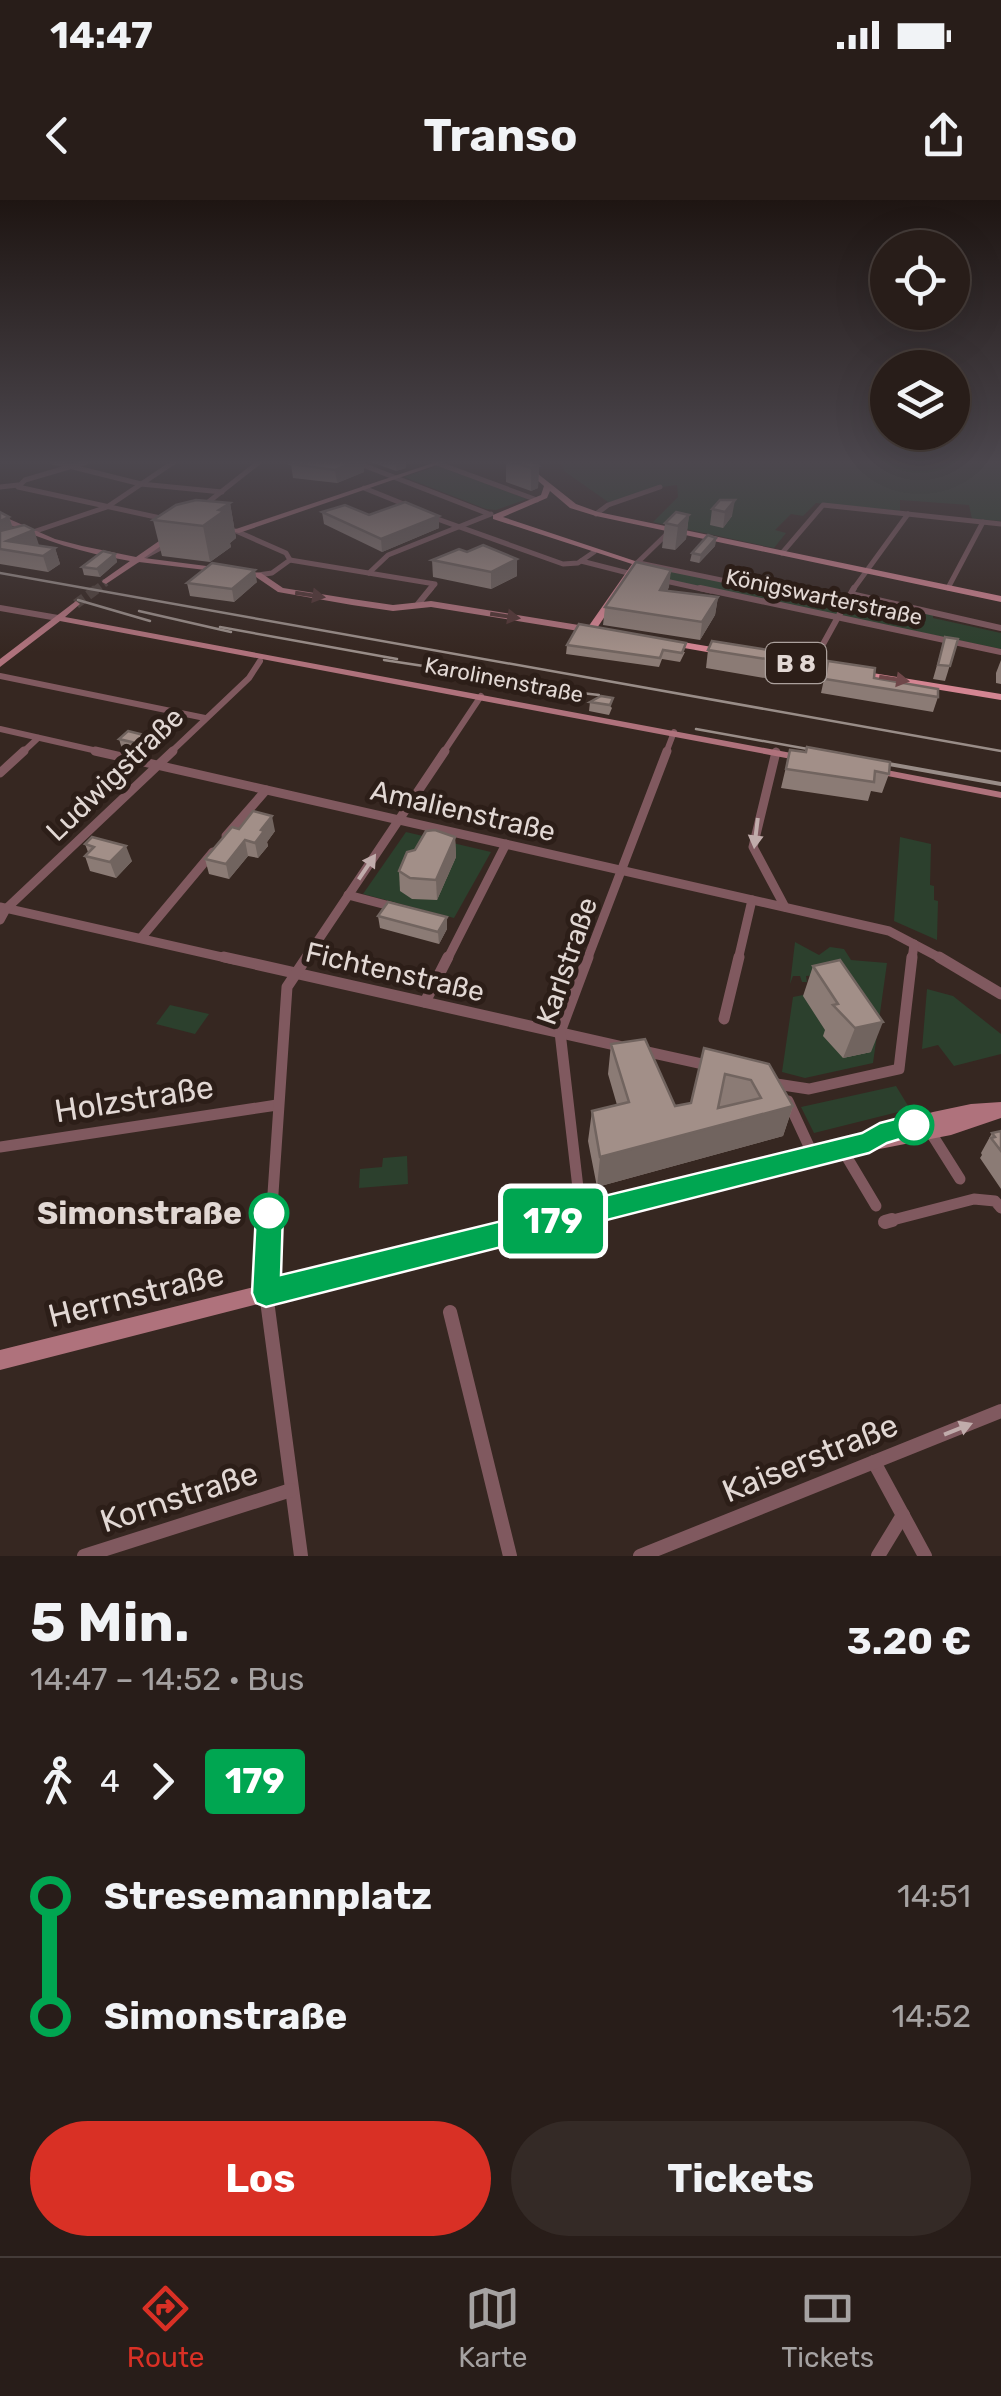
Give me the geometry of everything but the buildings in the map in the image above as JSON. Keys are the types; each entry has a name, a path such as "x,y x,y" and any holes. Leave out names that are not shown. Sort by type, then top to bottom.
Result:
{"main road":[{"path":"522,525 594,552 637,562 591,630 618,634"},
{"path":"649,525 1001,600"},
{"name":"B 8","path":"656,640 746,655"},
{"name":"B 8","path":"763,658 1001,697"}],"street":[{"path":"13,525 28,534 106,554 258,575 271,579 281,590 382,607 418,604 591,630"},
{"path":"14,539 54,525"},
{"path":"170,525 179,528"},
{"path":"236,531 253,525"},
{"path":"451,525 457,528"},
{"path":"370,573 388,556 465,525"},
{"path":"782,553 805,525"},
{"path":"812,666 851,594 900,525"},
{"path":"948,588 981,525"},
{"path":"212,527 236,531 290,559 435,584 418,604"},
{"path":"106,582 179,528"},
{"name":"Königswarterstraße","path":"457,528 563,564 581,561 1001,652"},
{"path":"637,562 671,530"},
{"path":"581,561 594,552"},
{"path":"271,579 290,559"},
{"path":"637,562 846,605"},
{"path":"851,594 1001,628"},
{"path":"0,664 76,604"},
{"name":"Karolinenstraße","path":"0,608 810,759"},
{"name":"Ludwigstraße","path":"0,920 3,908 249,678 260,661"},
{"path":"0,676 205,718"},
{"path":"300,1556 266,1293 286,987 481,696"},
{"name":"Amalienstraße","path":"0,729 889,931 1001,994"},
{"name":"Karlstraße","path":"582,1214 560,1032 674,732"},
{"path":"0,773 38,738"},
{"path":"776,752 753,848 785,907"},
{"path":"860,768 1001,794"},
{"path":"140,938 266,790"},
{"path":"425,1002 506,844"},
{"path":"348,896 406,910"},
{"path":"724,1019 752,900"},
{"name":"Fichtenstraße","path":"3,908 714,1067"},
{"path":"445,920 464,926"},
{"path":"764,1081 809,1089 899,1068 914,944"},
{"path":"779,1086 813,1155"},
{"name":"Holzstraße","path":"0,1147 277,1105"},
{"name":"Herrnstraße","path":"0,1360 813,1155 931,1133 997,1116 1001,1110"},
{"name":"Herrnstraße","path":"869,1142 880,1134 916,1124 1001,1110"},
{"path":"931,1133 960,1179"},
{"path":"842,1148 876,1206"},
{"path":"885,1222 974,1200 998,1205"},
{"path":"450,1312 510,1556"},
{"name":"Kaiserstraße","path":"640,1556 1001,1411"},
{"path":"874,1462 925,1556"},
{"name":"Kornstraße","path":"84,1556 291,1490"},
{"path":"878,1556 903,1514"}],"green space":[{"path":"668,525 780,525 775,530 786,533 774,548"},
{"path":"644,566 853,608 858,597 933,614 933,618 1001,633 1001,649 637,574"},
{"path":"406,832 491,852 454,918 363,894"},
{"path":"900,837 931,844 930,885 934,886 934,900 938,901 937,940 894,921"},
{"path":"795,942 819,955 830,947 844,949 851,960 887,963 873,1063 805,1078 782,1072 793,997 823,991 818,975 806,976 807,982 793,976 790,984"},
{"path":"927,989 953,996 1001,1034 1001,1054 954,1066 938,1045 922,1049"},
{"path":"170,1005 209,1014 195,1034 156,1024"},
{"path":"896,1086 910,1109 814,1133 801,1107"},
{"path":"407,1156 408,1184 359,1188 360,1169 382,1167 383,1158"}],"tunnel":[{"path":"98,588 106,582"},
{"path":"76,604 98,588"},
{"path":"94,591 98,588"}],"railway":[{"path":"0,573 1001,751"},
{"path":"78,600 150,621"},
{"path":"139,611 231,632"},
{"path":"220,627 397,659"},
{"path":"384,660 542,684"},
{"path":"529,687 599,695"},
{"path":"696,729 830,753"},
{"path":"816,751 1001,784"}],"bus line":[{"name":"179","path":"269,1213 266,1293 869,1142 880,1134 914,1125"}],"place":[{"name":"Simonstraße","path":"269,1213"}]}
